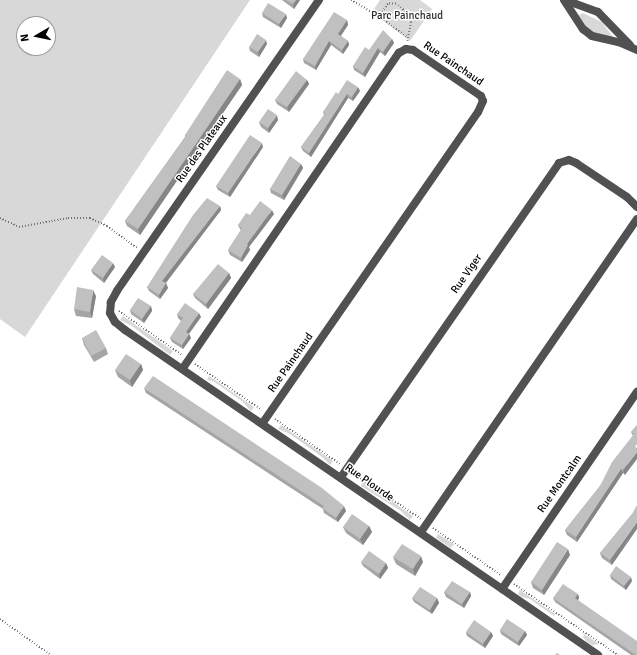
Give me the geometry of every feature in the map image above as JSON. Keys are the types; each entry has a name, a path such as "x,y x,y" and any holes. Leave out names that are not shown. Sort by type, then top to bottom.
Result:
{"street":[{"name":"Rue des Plateaux","path":"111,309 117,291 319,0"},
{"path":"565,0 577,21 589,34 634,48"},
{"path":"565,0 598,12 634,48"},
{"name":"Rue Painchaud","path":"183,368 399,53 406,49 413,50 481,96 483,101 481,107 263,423"},
{"name":"Rue Viger","path":"341,477 559,163 569,160 576,163 627,197 637,207"},
{"path":"421,532 637,219"},
{"name":"Rue Plourde","path":"111,309 115,322 125,330 183,368 598,655"},
{"name":"Rue Montcalm","path":"502,589 637,392"}],"path":[{"path":"351,0 384,20 407,37"},
{"path":"384,20 384,10 391,3 408,13 411,22 407,37 406,49"},
{"path":"0,218 19,227 68,218 90,218 107,226 144,252"},
{"path":"111,309 269,414 618,655"},
{"path":"0,619 51,655"}],"green space":[{"path":"0,0 250,0 25,337 0,319"},
{"name":"Parc Painchaud","path":"380,0 420,0 432,9 410,41 372,12"},
{"path":"583,13 602,22 613,37 602,38 584,26 579,15"},
{"path":"123,316 173,351 170,355 132,326 120,320"},
{"path":"209,376 254,407 251,411 242,401 213,381 207,380"},
{"path":"281,425 333,461 330,465 322,457 290,434 278,429"},
{"path":"363,481 413,516 410,520 401,511 361,486"},
{"path":"438,534 454,544 451,548 436,538"},
{"path":"520,590 555,614 554,616 530,599 522,597 518,594"},
{"path":"584,634 599,644 592,645 587,642 583,637"}],"building":[{"path":"286,0 296,0 293,4"},
{"path":"268,3 286,14 279,24 262,13"},
{"path":"334,12 347,20 338,34 348,41 342,50 329,41 315,66 303,59"},
{"path":"383,30 392,39 383,52 378,48 363,73 353,66 365,47 369,50"},
{"path":"257,34 266,40 258,52 249,47"},
{"path":"227,70 240,79 138,229 125,221 186,136 185,135"},
{"path":"296,71 307,80 287,107 275,100"},
{"path":"347,80 358,87 352,97 347,94 309,153 301,147 325,114 323,112 336,92 338,94"},
{"path":"268,109 277,115 268,128 259,122"},
{"path":"250,135 262,143 228,193 216,186"},
{"path":"290,156 301,164 282,195 270,189"},
{"path":"207,198 220,206 162,281 166,283 159,295 147,287 193,215"},
{"path":"260,201 272,210 247,244 248,245 241,258 228,250 242,228 238,225 246,213 250,215"},
{"path":"102,255 113,263 103,278 91,270"},
{"path":"218,264 229,273 206,304 193,294"},
{"path":"77,287 93,290 90,312 74,309"},
{"path":"138,298 151,306 142,319 130,310"},
{"path":"185,303 199,313 186,332 189,334 182,345 170,338 183,318 177,314"},
{"path":"96,330 106,348 91,356 82,338"},
{"path":"126,354 141,364 130,380 115,370"},
{"path":"153,376 322,488 344,506 336,518 322,508 324,506 144,388"},
{"path":"637,425 637,444 635,447 637,448 637,452 623,470 621,469 576,537 565,530 600,486 612,462 634,434 631,432"},
{"path":"637,505 637,522 610,560 600,553 632,514"},
{"path":"352,514 369,526 360,539 343,527"},
{"path":"557,542 568,549 542,590 531,582"},
{"path":"402,544 421,556 413,569 393,557"},
{"path":"369,551 386,563 379,574 361,562"},
{"path":"616,566 631,577 624,586 610,575"},
{"path":"452,581 470,592 462,604 444,592"},
{"path":"563,584 578,594 575,598 637,641 637,655 553,598"},
{"path":"420,587 437,598 430,610 412,598"},
{"path":"507,619 525,631 518,642 500,630"},
{"path":"474,620 491,632 483,644 466,632"}]}
